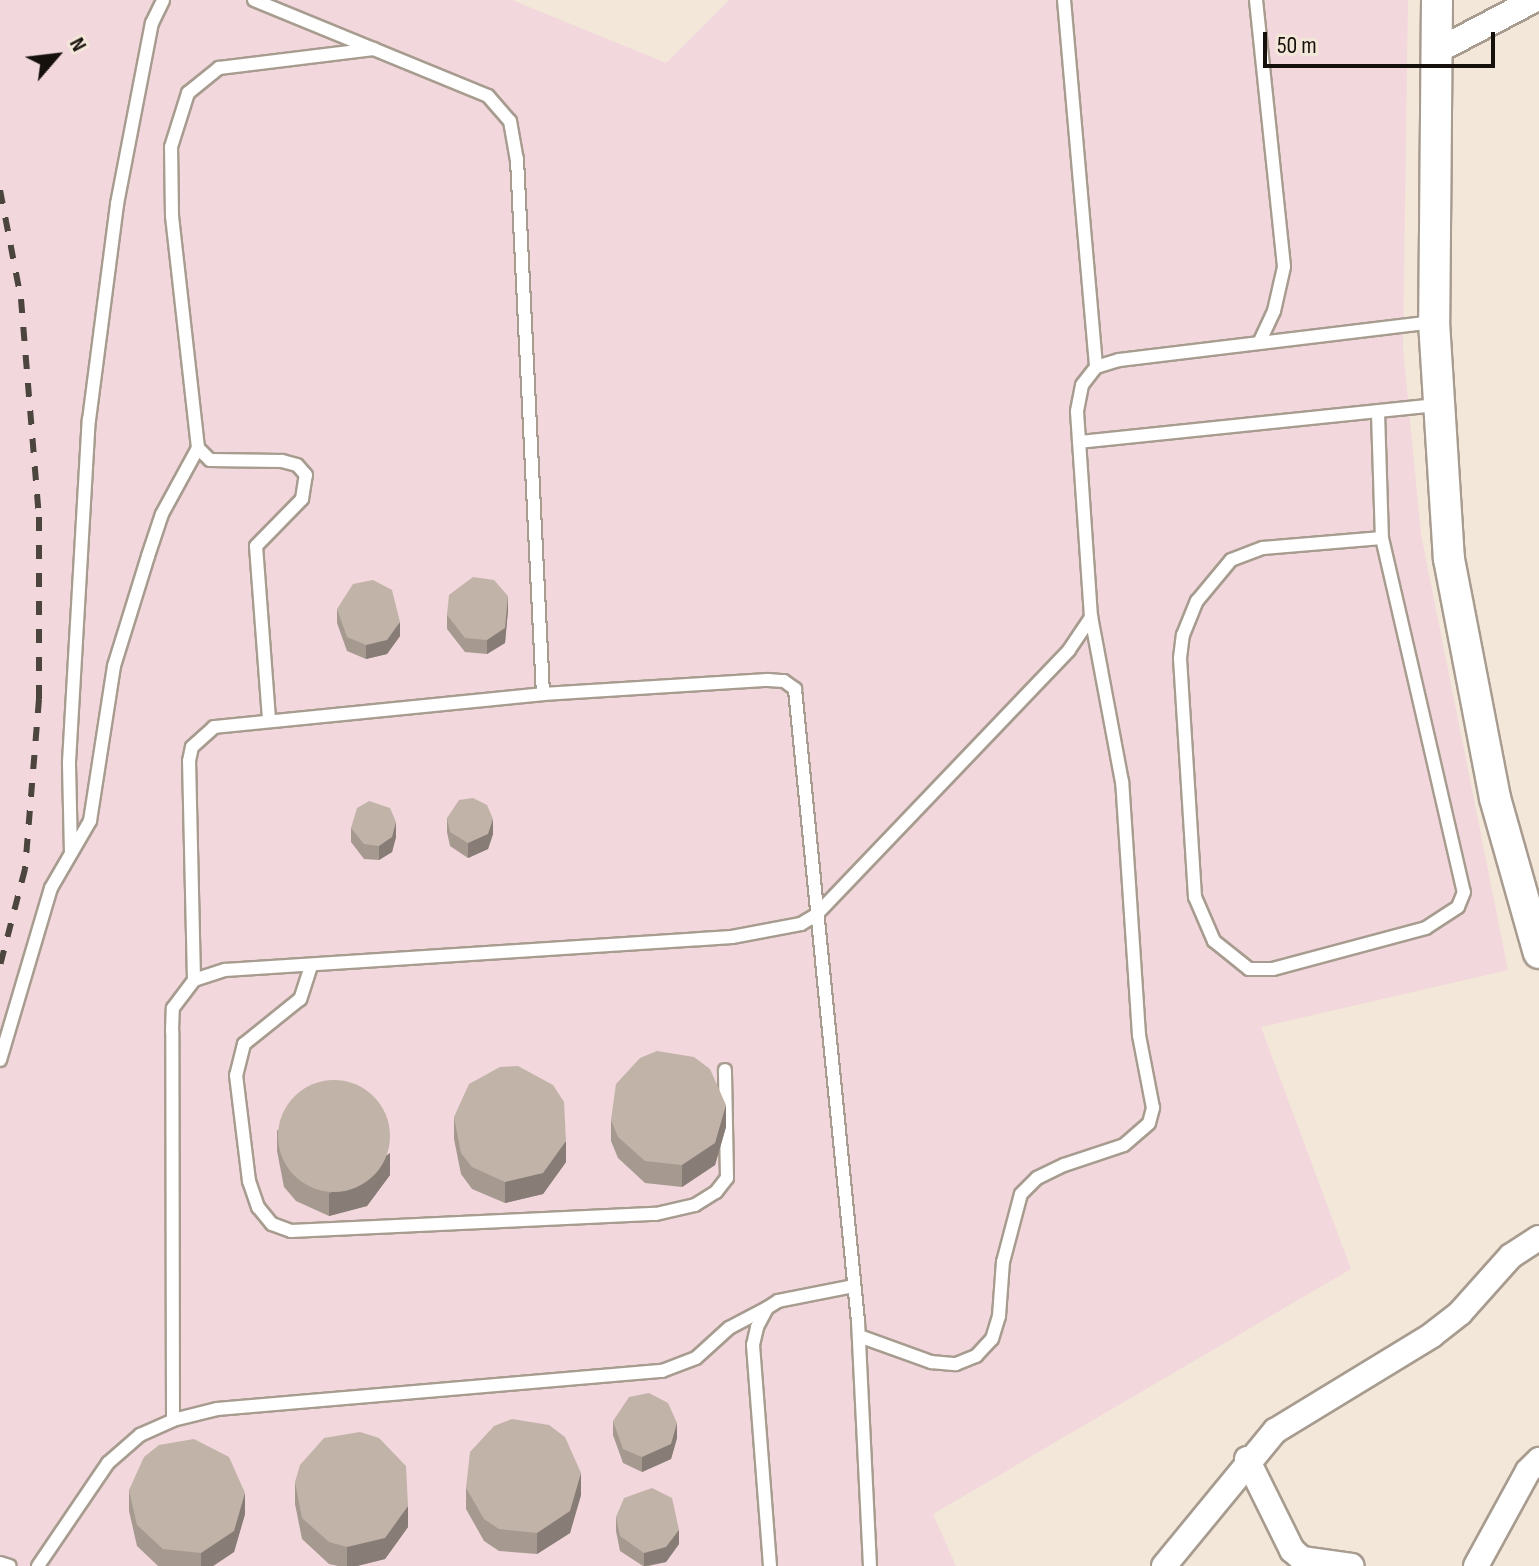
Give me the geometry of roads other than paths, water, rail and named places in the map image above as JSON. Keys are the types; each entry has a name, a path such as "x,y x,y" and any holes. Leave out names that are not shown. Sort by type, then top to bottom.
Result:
{"street":[{"path":"1437,0 1434,322 1449,559 1495,798 1539,953"},
{"path":"1437,51 1534,0"},
{"path":"1164,1566 1247,1459 1275,1431 1432,1335 1460,1313 1511,1256 1539,1238"},
{"path":"1247,1459 1292,1550 1302,1559 1352,1566"},
{"path":"1476,1566 1528,1471 1539,1460"}],"lane":[{"path":"71,853 69,762 89,420 117,204 152,23 163,0"},
{"path":"254,0 488,96 510,121 517,159 543,694"},
{"path":"1064,0 1096,367"},
{"path":"1256,0 1284,267 1274,311 1259,343"},
{"path":"0,1060 41,916 94,806 114,666 148,556 162,514 198,448 172,216 171,147 188,93 219,68 374,49"},
{"path":"859,1336 931,1362 956,1364 976,1356 992,1339 999,1316 1003,1262 1021,1194 1037,1178 1064,1165 1124,1145 1149,1123 1153,1108 1139,1035 1122,782 1091,617 1079,442 1082,385 1096,367 1119,360 1434,322"},
{"path":"1079,442 1440,405"},
{"path":"1378,413 1382,538 1464,892 1451,913 1426,928 1273,969 1249,969 1214,941 1195,897 1180,658 1183,635 1197,601 1231,560 1263,548 1382,538"},
{"path":"198,448 210,460 282,461 297,465 306,475 302,499 256,546 269,719"},
{"path":"173,1420 173,1008 194,980 225,970 732,937 782,931 816,915 1069,650 1091,617"},
{"path":"194,980 192,747 214,727 269,719 543,694 768,680 784,681 795,689 859,1336 870,1566"},
{"path":"311,966 300,999 244,1044 236,1075 254,1194 272,1224 291,1231 656,1214 695,1205 716,1192 727,1178 725,1070"},
{"path":"38,1566 108,1463 140,1435 173,1420 217,1409 662,1371 696,1358 729,1328 767,1308 797,1296 854,1286"},
{"path":"767,1308 753,1345 770,1566"},
{"path":"0,1563 10,1566"}],"railway":[{"path":"0,190 21,299 39,517 39,699 25,869 0,966"}]}
